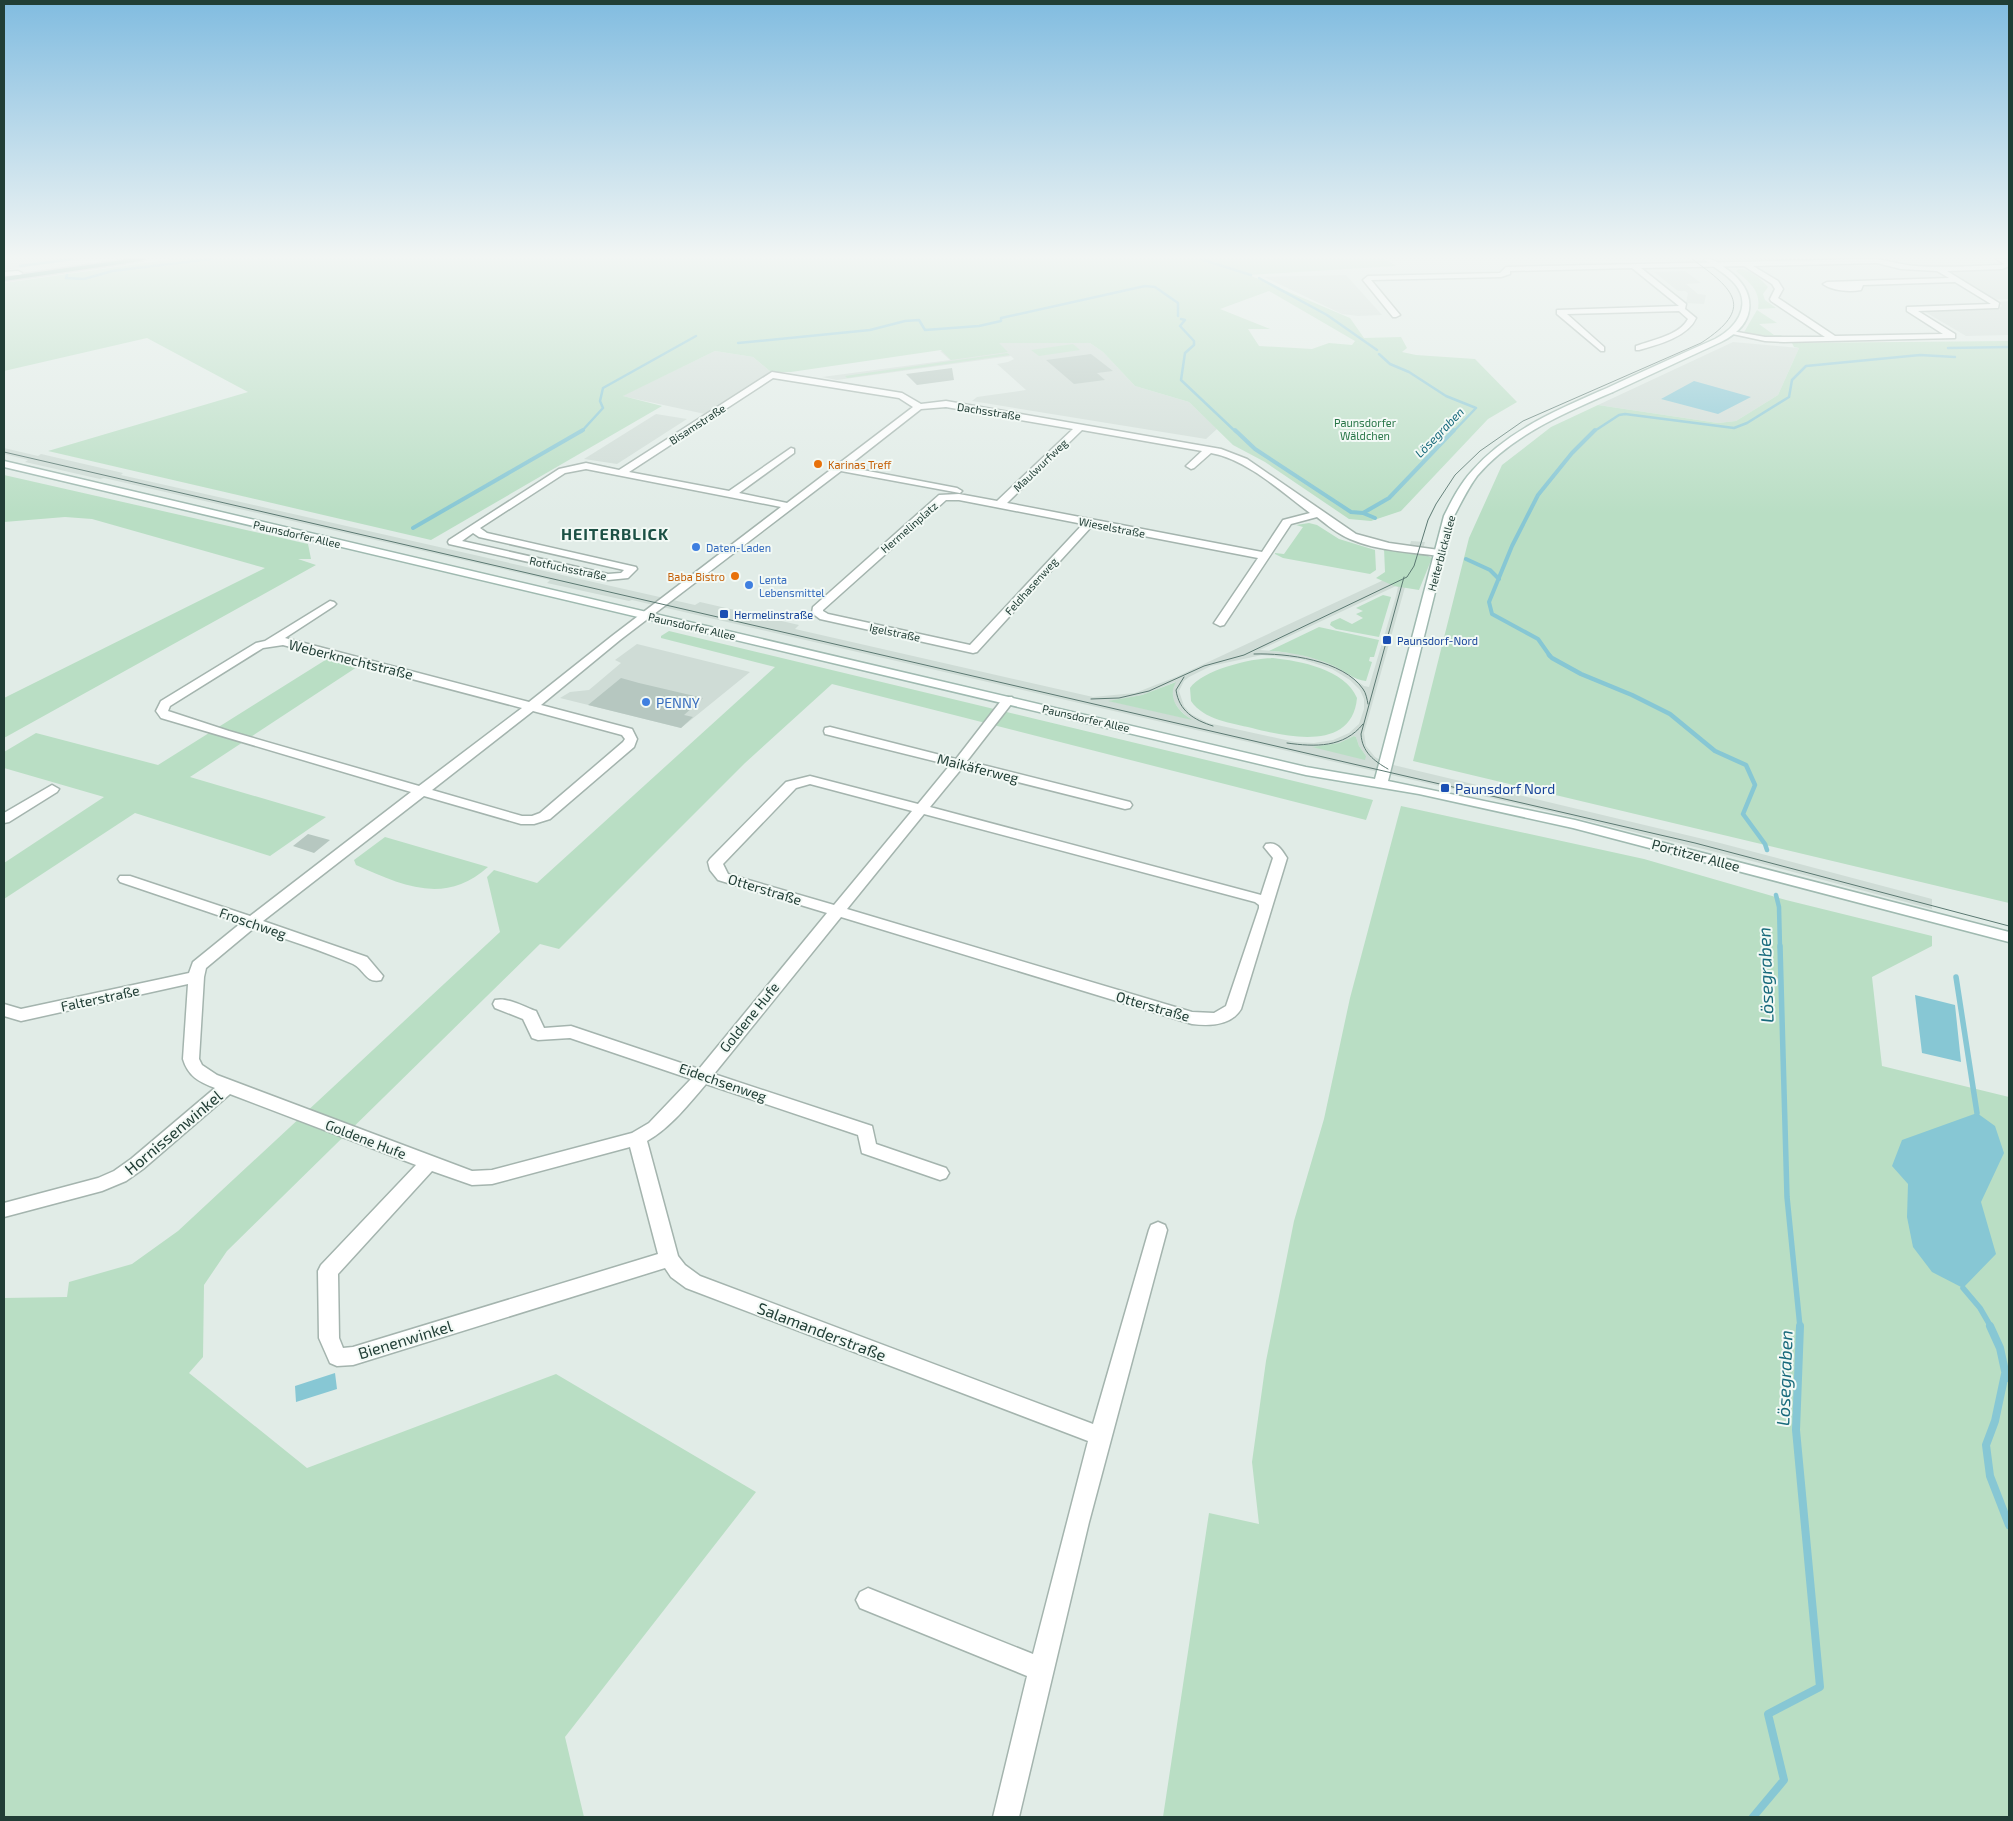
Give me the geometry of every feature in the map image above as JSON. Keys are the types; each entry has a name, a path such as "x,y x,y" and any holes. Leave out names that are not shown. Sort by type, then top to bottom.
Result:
{"street":[{"path":"1595,344 1601,349"},
{"path":"1639,348 1649,344"},
{"name":"Heiterblickallee","path":"1380,784 1449,516 1460,495 1475,474 1518,436 1548,417 1711,344"},
{"name":"Bisamstraße","path":"622,472 772,376 902,396 919,407"},
{"name":"Dachsstraße","path":"919,407 946,404 1209,448 1244,461 1347,534 1361,540 1439,553"},
{"path":"196,977 199,966 252,922 647,615 919,407"},
{"name":"Maulwurfweg","path":"999,505 1081,426"},
{"path":"1191,466 1209,448"},
{"path":"731,494 791,451"},
{"name":"Paunsdorfer Allee","path":"4,464 1306,771 1380,784"},
{"name":"Rotfuchsstraße","path":"473,528 483,535 632,569 624,576 608,577 453,542 473,528 562,471 586,466 789,506"},
{"name":"Hermelinplatz","path":"818,613 817,609 943,497 959,497 958,492 838,468"},
{"name":"Wieselstraße","path":"959,497 1265,556"},
{"path":"1220,623 1287,522 1318,514"},
{"name":"Feldhasenweg","path":"974,649 1089,523"},
{"path":"269,643 330,604"},
{"name":"Igelstraße","path":"818,613 827,618 974,649"},
{"name":"Weberknechtstraße","path":"283,641 532,706 627,732 631,739 629,744 545,816 534,820 521,820 224,734 165,715 162,711 165,704 260,645 283,641"},
{"name":"Goldene Hufe","path":"196,977 190,1059 192,1066 198,1073 429,1163 480,1179 636,1138 656,1128 670,1115 918,810 959,763 1008,700"},
{"name":"Maikäferweg","path":"830,731 1125,805"},
{"name":"Otterstraße","path":"1266,903 1260,899 918,810 816,781 804,781 791,785 715,862 716,870 723,877 1192,1018 1206,1020 1224,1016 1233,1009 1266,908 1280,858 1271,847"},
{"name":"Portitzer Allee","path":"1380,784 1419,790 1575,824 2009,937"},
{"path":"4,820 52,789"},
{"name":"Froschweg","path":"125,879 361,961 375,976"},
{"name":"Falterstraße","path":"6,1014 22,1015 38,1012 196,977"},
{"name":"Eidechsenweg","path":"501,1004 530,1015 538,1034 570,1032 866,1131 868,1148 940,1173"},
{"name":"Hornissenwinkel","path":"4,1210 102,1184 120,1176 137,1164 228,1086"},
{"name":"Salamanderstraße","path":"636,1138 669,1258 678,1271 693,1282 1100,1436"},
{"name":"Bienenwinkel","path":"429,1163 328,1271 329,1338 337,1357 353,1356 669,1258"},
{"path":"1006,1817 1039,1669 1100,1436 1158,1230"},
{"path":"868,1600 1039,1669"}],"shaded area":[{"path":"986,344 1091,344 1103,352 1135,386 1189,402 1217,429 1206,439 972,401 977,397 1026,390 997,364 1014,359 1011,356 837,380 822,377 950,360 940,351"},
{"path":"1729,344 1799,348 1778,395 1736,421 1718,423 1598,405"},
{"path":"715,351 753,357 771,372 705,414 622,396"},
{"path":"656,414 687,419 617,464 584,459"},
{"path":"4,448 38,456 41,454 123,473 121,475 695,605 700,602 799,625 795,629 1093,697 1135,693 1176,677 1388,578 1408,552 1411,541 1425,542 1416,573 1407,580 1364,733 1366,746 1375,757 1385,763 1720,843 1932,899 1932,909 1744,859 1556,813 632,600 629,601 547,583 550,580 104,478 100,479 25,462 28,460 4,454","holes":["1396,586 1398,587 1369,687 1364,686 1339,668 1314,658 1293,653 1260,650","1262,655 1301,659 1332,669 1350,680 1360,690 1364,699 1364,709 1359,724 1349,733 1333,740 1314,743 1295,742 1208,723 1191,714 1184,706 1179,691 1184,681 1189,677 1211,666","1175,682 1172,692 1173,700 1179,709 1190,719 1110,701 1142,695","1354,736 1366,756 1313,747 1339,743"]},
{"path":"637,644 750,672 681,728 560,698 570,692 589,690 621,663 615,660"}],"green space":[{"path":"4,344 121,344 4,371"},
{"path":"158,344 1000,344 1008,352 951,360 941,350 791,372 771,372 753,357 715,351 623,396 662,406 431,540 48,451 248,392"},
{"path":"1073,344 1080,350 1039,356 1031,350"},
{"name":"Paunsdorfer Wäldchen","path":"1091,344 1258,344 1259,346 1312,349 1326,344 1405,344 1407,348 1402,352 1416,355 1475,359 1517,402 1488,419 1401,511 1371,521 1349,519 1265,462 1233,445 1189,402 1135,386 1103,352"},
{"path":"1792,344 2009,344 2009,903 1413,761 1469,538 1502,465 1551,427 1598,405 1718,423 1736,421 1778,395 1799,348 1794,347"},
{"path":"1007,353 1010,355 847,378 845,376"},
{"path":"4,475 308,544 311,559 298,559 316,565 4,738 4,698 265,568 92,519 65,517 4,522"},
{"path":"1309,523 1317,525 1339,539 1375,550 1376,570 1370,574 1283,558 1275,554 1284,554 1303,527 1296,525"},
{"path":"1384,548 1424,554 1432,558 1419,590 1394,586 1376,578 1385,572"},
{"path":"1383,595 1391,597 1379,637 1336,629 1330,625 1331,622 1340,618 1352,624 1363,618 1356,614 1363,611 1356,608"},
{"path":"1319,627 1379,640 1374,657 1370,657 1369,661 1372,662 1366,681 1357,679 1334,666 1318,660 1294,654 1269,651"},
{"path":"669,631 1373,800 1366,820 832,684 745,763 559,949 540,944 227,1251 204,1285 203,1357 189,1373 307,1468 556,1374 756,1492 565,1737 584,1817 4,1817 4,1298 67,1297 69,1282 132,1264 178,1231 500,932 487,877 494,870 537,883 775,667 661,638 661,636"},
{"path":"1273,658 1296,661 1321,668 1343,680 1357,698 1352,715 1343,727 1331,734 1316,737 1282,735 1218,720 1203,713 1191,701 1190,688 1205,676 1228,666 1253,660"},
{"path":"327,659 357,667 190,777 326,817 270,856 135,813 4,899 4,863 104,797 4,768 4,752 36,733 158,765"},
{"path":"1176,682 1173,693 1175,704 1182,713 1192,720 1108,701 1142,695"},
{"path":"1354,736 1366,756 1365,760 1312,747 1339,743"},
{"path":"1401,806 1644,859 1786,900 1932,936 1932,946 1872,977 1882,1066 2009,1097 2009,1817 1163,1817 1209,1513 1259,1524 1252,1462 1266,1361 1294,1221 1324,1119 1350,998"},
{"path":"385,837 488,867 472,879 455,886 439,889 406,885 356,865 354,860"}],"water":[{"path":"1694,381 1751,397 1718,414 1661,399"},
{"path":"1915,995 1955,1005 1961,1062 1922,1053"},
{"path":"1977,1113 1995,1126 2004,1153 1981,1202 1996,1254 1963,1288 1932,1272 1913,1247 1907,1217 1908,1184 1892,1166 1902,1140"},
{"path":"335,1373 337,1389 296,1402 295,1386"}],"building":[{"path":"1091,354 1113,371 1097,373 1105,380 1074,384 1046,360"},
{"path":"952,368 954,380 917,385 906,374"},
{"name":"PENNY","path":"621,678 703,698 684,715 693,717 681,728 588,705"},
{"path":"308,834 330,840 314,853 293,846"}],"waterway":[{"path":"583,430 603,408 600,401 603,388 682,344"},
{"path":"1194,344 1185,353 1181,380 1236,432"},
{"name":"Lösegraben","path":"1368,344 1377,350"},
{"path":"1948,348 2009,347"},
{"name":"Lösegraben","path":"1379,354 1390,364 1409,372 1446,396 1476,408 1453,432"},
{"path":"1593,432 1619,415 1625,414 1734,428 1747,423 1789,397 1792,380 1806,366 1920,355 1955,357"},
{"path":"413,528 583,430"},
{"path":"1235,430 1255,449 1351,512 1363,513"},
{"name":"Lösegraben","path":"1363,513 1389,498 1454,430"},
{"path":"1499,579 1512,546 1538,495 1572,453 1593,432"},
{"name":"Lösegraben","path":"1363,513 1375,518"},
{"name":"Lösegraben","path":"1466,559 1490,570 1499,579"},
{"name":"Lösegraben","path":"1499,579 1489,602 1492,614 1538,639 1550,656"},
{"name":"Lösegraben","path":"1550,656 1581,674 1632,695 1670,714 1715,751 1746,765 1755,785 1743,814 1765,844 1767,850"},
{"name":"Lösegraben","path":"1776,895 1779,907 1780,948"},
{"name":"Lösegraben","path":"1780,946 1787,1197 1800,1327"},
{"path":"1956,977 1977,1113"},
{"path":"1963,1288 1980,1308 1991,1327"},
{"path":"1990,1326 2000,1348 2005,1371 2009,1378"},
{"name":"Lösegraben","path":"1753,1817 1784,1780 1768,1714 1820,1687 1796,1430 1800,1327"},
{"path":"2005,1374 1995,1421 1986,1445 1990,1476 2009,1525"}],"tram line":[{"path":"1404,579 1407,577 1414,566 1428,520 1436,504 1455,475 1480,451 1523,421 1699,344"},
{"path":"4,452 1695,843 2009,926"},
{"path":"1091,699 1119,698 1149,691 1204,666 1244,655 1404,579"},
{"path":"1388,769 1378,763 1366,751 1361,734 1404,579"},
{"path":"1254,654 1298,657 1313,660 1342,671 1354,679 1364,691 1368,704"},
{"path":"1184,677 1176,690 1180,704 1188,714 1213,726"},
{"path":"1287,743 1318,745 1338,742 1347,738 1363,724"}],"place":[{"name":"Karinas Treff","path":"818,464"},
{"name":"Daten-Laden","path":"696,547"},
{"name":"Baba Bistro","path":"735,576"},
{"name":"Lenta Lebensmittel","path":"749,585"},
{"name":"Hermelinstraße","path":"724,614"},
{"name":"Paunsdorf-Nord","path":"1387,640"},
{"name":"PENNY","path":"646,702"},
{"name":"Paunsdorf Nord","path":"1445,788"}],"district":[{"name":"HEITERBLICK","path":"615,533"}]}
